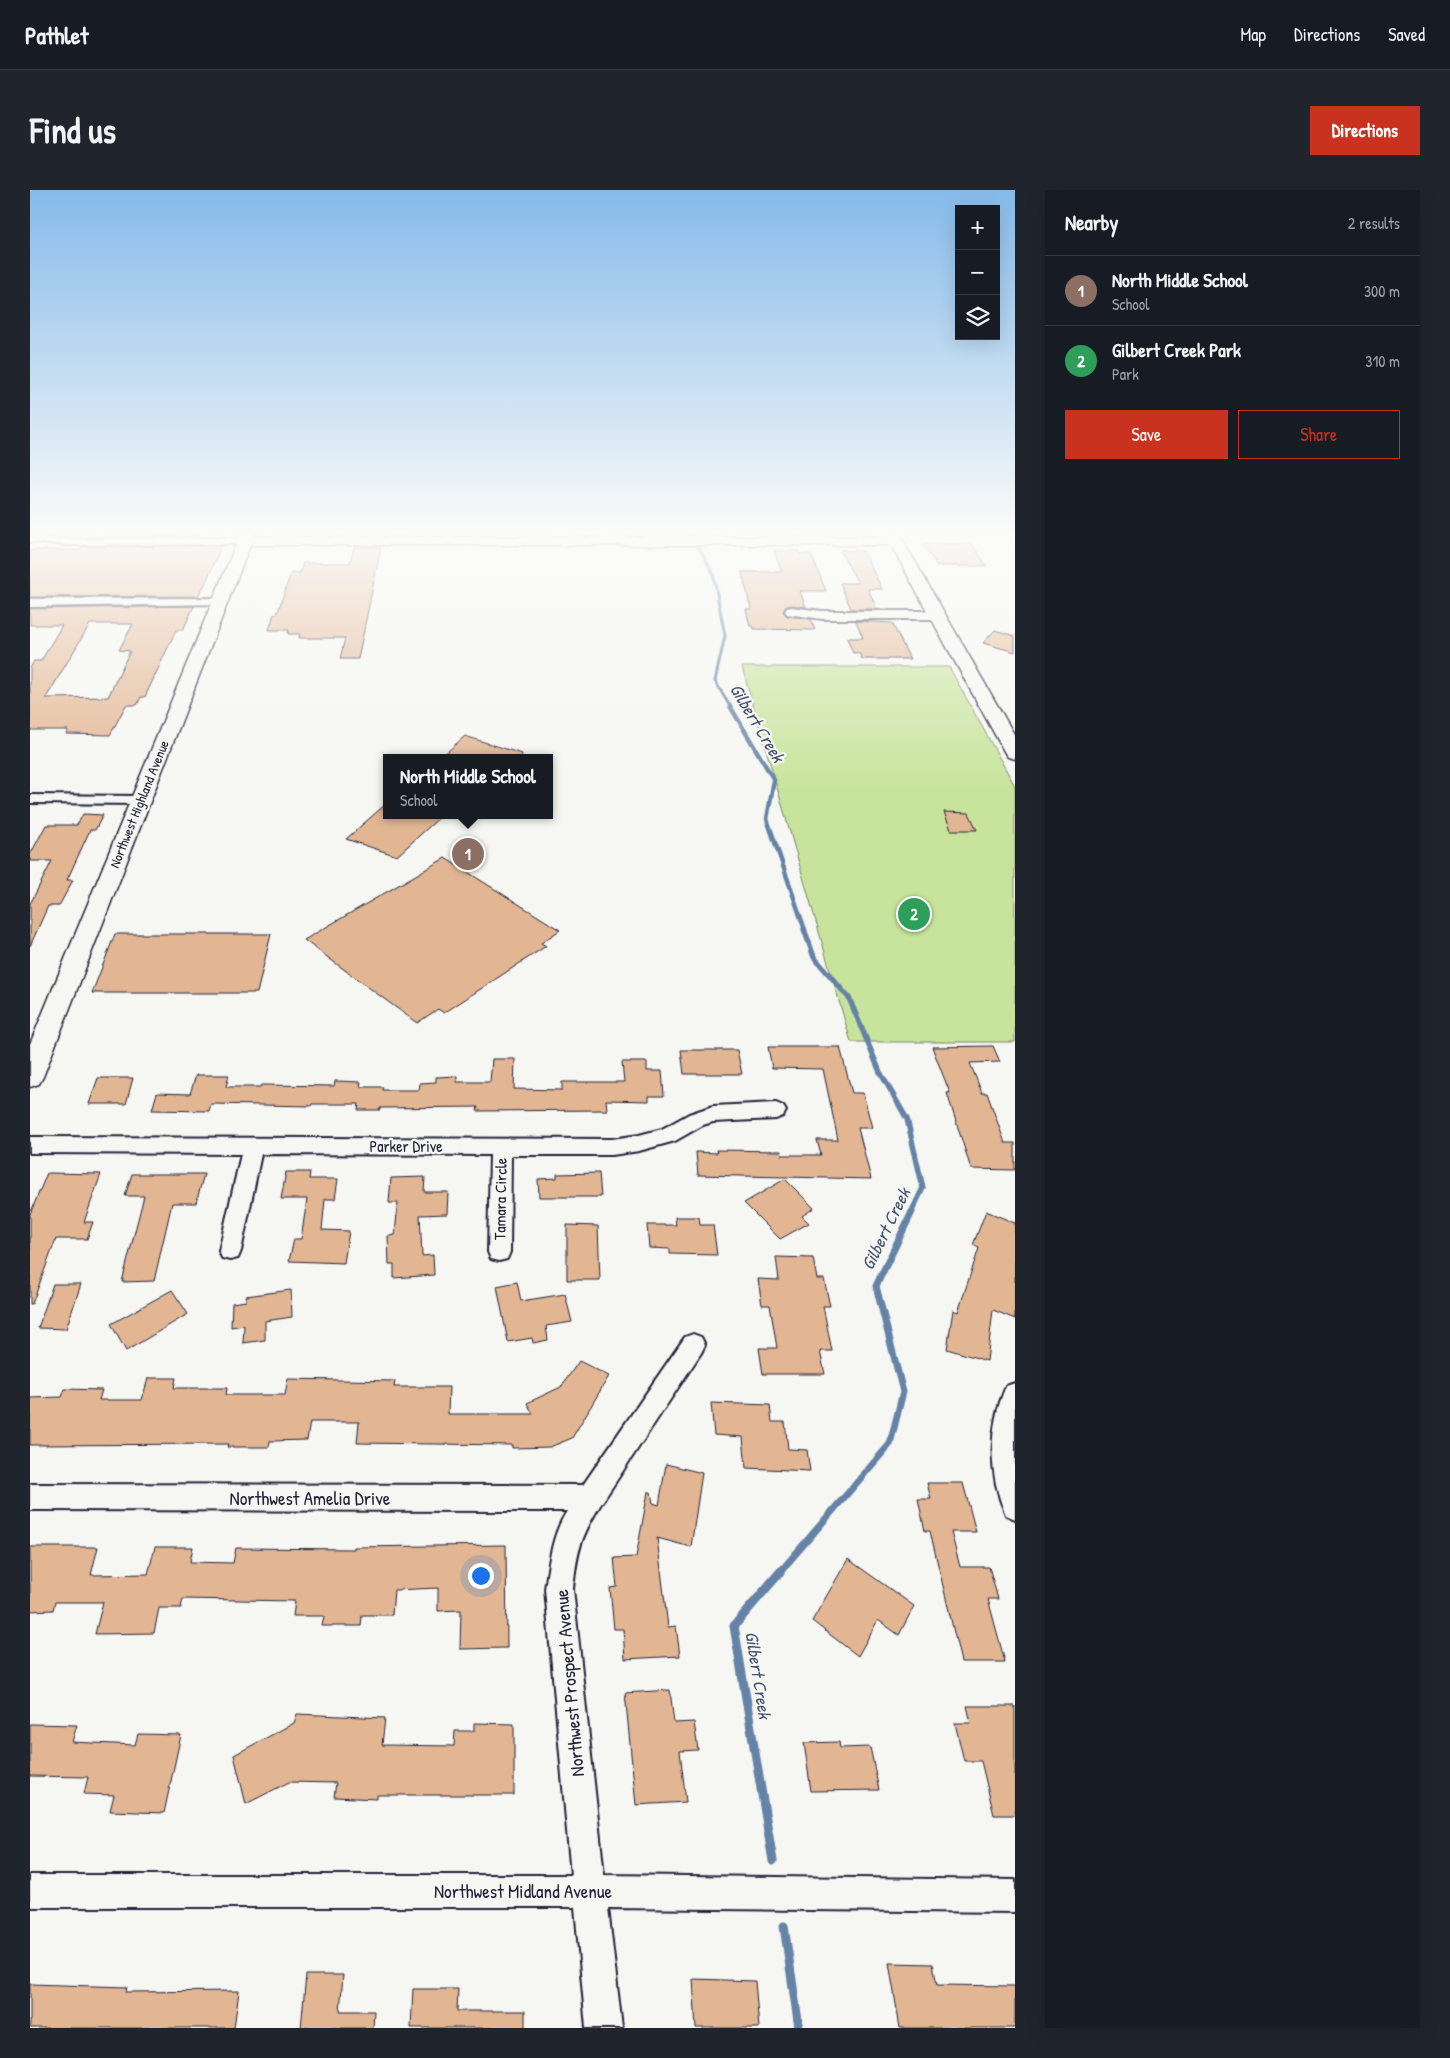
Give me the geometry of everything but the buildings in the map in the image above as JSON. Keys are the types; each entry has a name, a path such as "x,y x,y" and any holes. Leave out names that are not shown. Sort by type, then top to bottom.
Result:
{"street":[{"name":"Northwest Highland Avenue","path":"30,1077 215,618"},
{"path":"939,618 1015,753"},
{"path":"30,800 140,800"},
{"name":"Parker Drive","path":"30,1144 612,1147 639,1144 668,1135 696,1119 713,1114 776,1111"},
{"path":"230,1251 253,1145"},
{"name":"Tamara Circle","path":"499,1252 501,1146"},
{"name":"Northwest Prospect Avenue","path":"604,2028 566,1671 559,1589 563,1556 572,1527 693,1345"},
{"path":"1015,1394 1008,1409 1004,1454 1015,1506"},
{"name":"Northwest Amelia Drive","path":"30,1498 590,1498"},
{"name":"Northwest Midland Avenue","path":"30,1891 589,1891 1015,1896"}],"green space":[{"path":"742,667 949,667 1015,786 1015,1042 851,1042"}],"waterway":[{"name":"Gilbert Creek","path":"722,618 725,636 715,681 731,708"},
{"name":"Gilbert Creek","path":"730,706 774,780 767,819 805,930"},
{"name":"Gilbert Creek","path":"804,929 814,957 849,998 880,1072 907,1119 923,1188 911,1213"},
{"name":"Gilbert Creek","path":"780,1572 890,1444 903,1392 876,1286 912,1212"},
{"name":"Gilbert Creek","path":"773,1861 734,1626 781,1571"},
{"name":"Gilbert Creek","path":"784,1926 799,2028"}],"place":[{"name":"North Middle School","path":"468,854"},
{"name":"Gilbert Creek Park","path":"914,914"}]}
